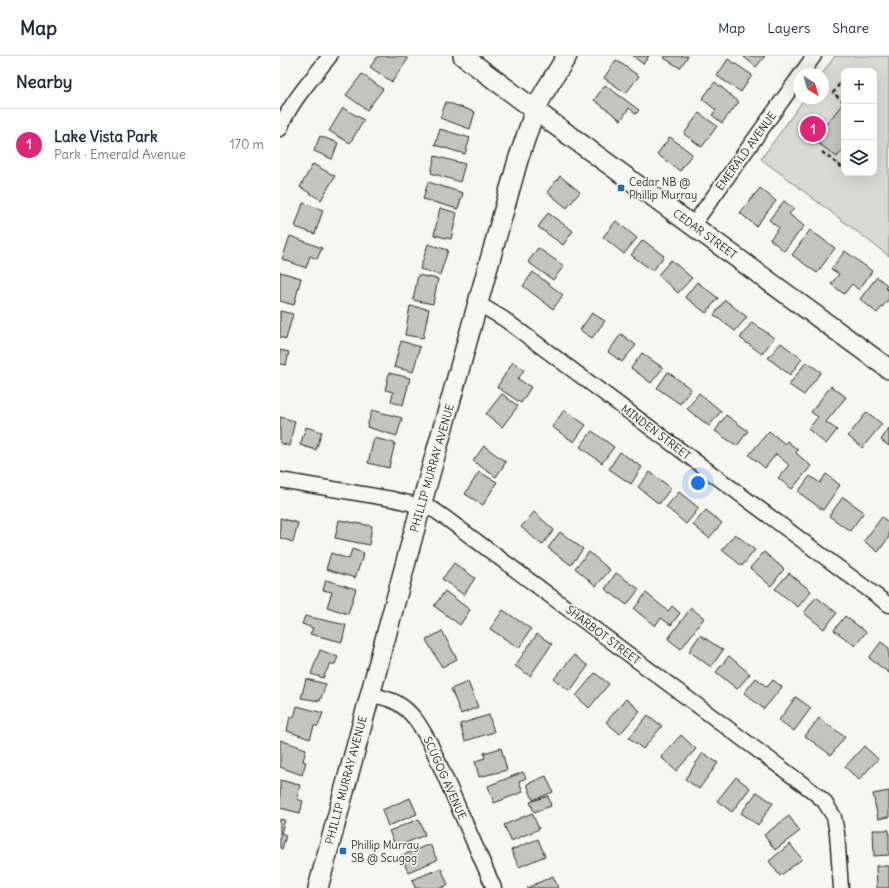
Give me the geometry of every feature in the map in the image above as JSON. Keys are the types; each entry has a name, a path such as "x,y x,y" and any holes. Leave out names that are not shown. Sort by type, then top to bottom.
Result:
{"street":[{"path":"280,129 291,106 330,56"},
{"name":"CEDAR STREET","path":"463,56 889,370"},
{"name":"PHILLIP MURRAY AVENUE","path":"318,888 421,506 479,304 518,160 535,110 544,92 567,56"},
{"path":"805,68 814,56"},
{"name":"EMERALD AVENUE","path":"693,225 793,85"},
{"name":"MINDEN STREET","path":"479,304 504,319 889,605"},
{"name":"SHARBOT STREET","path":"280,480 392,499 434,510 447,519 824,801 834,817 837,833 841,888"},
{"name":"SCUGOG AVENUE","path":"370,694 395,702 410,712 419,723 430,743 494,888"}],"path":[{"path":"841,82 833,93 841,100"},
{"path":"822,152 841,167"}],"shaded area":[{"path":"835,56 889,56 889,256 761,159 801,104 829,104 829,68 826,68"}],"building":[{"path":"378,56 403,56 408,59 392,82 370,67"},
{"path":"633,56 649,56 643,64"},
{"path":"665,56 688,56 680,68 664,58"},
{"path":"743,56 765,56 756,67"},
{"path":"728,59 752,75 741,92 717,76"},
{"path":"616,60 639,76 626,93 604,78"},
{"path":"362,74 383,89 367,110 346,95"},
{"path":"715,82 739,102 722,123 712,115 716,110 702,99"},
{"path":"605,85 639,110 636,114 629,108 621,120 594,100"},
{"path":"446,102 475,112 470,129 440,118"},
{"path":"841,106 841,152 837,157 814,140"},
{"path":"343,108 364,120 350,143 329,131"},
{"path":"699,113 717,126 702,147 684,134"},
{"path":"440,129 470,138 465,154 435,145"},
{"path":"320,136 338,143 332,159 314,151"},
{"path":"670,137 692,154 680,171 657,154"},
{"path":"435,156 465,164 460,182 431,173"},
{"path":"313,164 335,176 321,200 300,187"},
{"path":"560,176 580,192 567,208 547,192"},
{"path":"428,182 463,193 458,209 423,199"},
{"path":"760,188 776,201 756,226 740,213"},
{"path":"784,201 794,209 789,214 804,226 784,251 770,239 779,228 769,220"},
{"path":"303,203 323,210 315,234 295,227"},
{"path":"440,208 457,213 451,239 434,235"},
{"path":"548,213 573,231 563,245 538,227"},
{"path":"616,221 637,238 624,254 603,237"},
{"path":"810,230 835,248 817,273 792,255"},
{"path":"290,236 322,248 317,259 310,256 306,268 282,259"},
{"path":"643,240 664,256 653,271 631,255"},
{"path":"428,244 448,250 440,275 420,269"},
{"path":"538,248 564,266 553,280 528,262"},
{"path":"845,251 872,271 859,290 852,284 844,294 831,284 839,274 831,269"},
{"path":"671,260 692,278 678,293 658,275"},
{"path":"280,272 301,278 294,305 280,301"},
{"path":"533,272 563,295 553,309 523,286"},
{"path":"418,275 438,279 433,304 413,300"},
{"path":"877,277 887,285 885,287 889,291 889,299 877,313 860,299"},
{"path":"697,282 718,298 706,313 685,297"},
{"path":"725,300 747,317 735,331 714,315"},
{"path":"410,306 429,309 423,338 405,335"},
{"path":"280,311 293,314 286,339 280,337"},
{"path":"592,313 605,321 592,338 580,330"},
{"path":"752,322 774,338 762,354 740,338"},
{"path":"621,334 636,345 622,362 608,352"},
{"path":"401,341 420,347 413,372 394,367"},
{"path":"781,343 802,359 790,375 768,358"},
{"path":"280,350 289,352 286,365 280,364"},
{"path":"642,353 663,368 651,383 631,368"},
{"path":"513,362 524,370 518,379 531,387 521,403 497,387"},
{"path":"806,362 821,372 804,395 789,385"},
{"path":"668,372 691,389 680,404 657,388"},
{"path":"389,373 410,378 403,405 391,402 393,392 385,390"},
{"path":"831,386 846,397 826,422 837,430 826,444 808,429 818,417 811,412"},
{"path":"699,393 721,411 709,426 687,409"},
{"path":"502,394 518,406 502,427 486,414"},
{"path":"372,410 402,418 397,436 367,427"},
{"path":"564,410 586,425 574,442 552,427"},
{"path":"867,412 882,424 862,448 848,436"},
{"path":"726,415 748,431 737,446 715,431"},
{"path":"280,417 295,421 289,446 280,443"},
{"path":"306,427 322,432 316,450 300,445"},
{"path":"889,428 889,446 881,440"},
{"path":"592,431 614,447 602,463 580,447"},
{"path":"769,431 785,444 787,441 798,450 796,453 811,466 792,489 778,478 789,465 776,454 765,468 749,455"},
{"path":"374,438 395,443 389,468 368,463"},
{"path":"484,446 506,462 496,477 473,461"},
{"path":"620,452 642,467 631,484 609,469"},
{"path":"479,472 497,482 483,505 465,494"},
{"path":"650,472 671,488 659,504 638,487"},
{"path":"826,474 840,485 823,510 798,492 810,476 820,483"},
{"path":"679,492 699,508 686,524 666,507"},
{"path":"843,497 864,512 850,531 829,516"},
{"path":"706,510 722,523 709,538 693,525"},
{"path":"534,512 554,530 542,545 521,527"},
{"path":"882,517 889,523 889,537 878,552 864,541"},
{"path":"280,518 298,523 293,542 280,538"},
{"path":"339,520 372,526 369,545 335,538"},
{"path":"560,532 583,549 571,565 548,548"},
{"path":"735,534 755,550 742,566 722,550"},
{"path":"352,549 364,553 355,578 326,569 331,553 349,559"},
{"path":"589,552 610,570 596,586 575,568"},
{"path":"764,552 784,569 771,586 750,568"},
{"path":"454,563 475,578 464,595 442,579"},
{"path":"616,573 639,589 627,605 605,589"},
{"path":"789,573 811,591 798,607 775,589"},
{"path":"326,580 356,589 348,614 327,607 332,592 323,590"},
{"path":"445,591 470,610 460,625 434,606"},
{"path":"646,593 668,611 672,606 680,613 671,625 661,618 655,626 634,609"},
{"path":"816,597 837,613 824,629 804,613"},
{"path":"691,608 704,618 681,649 668,639"},
{"path":"503,610 531,629 519,648 490,629"},
{"path":"305,616 346,625 342,642 310,634 313,628 302,624"},
{"path":"845,616 866,632 855,646 834,630"},
{"path":"442,631 457,659 442,667 426,640"},
{"path":"537,634 552,644 530,676 515,666"},
{"path":"700,635 723,650 711,667 689,651"},
{"path":"881,642 889,648 889,673 869,658"},
{"path":"320,650 338,657 335,664 330,664 323,678 311,674"},
{"path":"574,655 588,666 570,691 554,679"},
{"path":"729,656 750,674 737,689 716,672"},
{"path":"595,673 609,684 589,708 576,696"},
{"path":"756,678 767,687 773,680 782,687 764,709 744,693"},
{"path":"306,679 326,684 320,701 301,698"},
{"path":"468,682 478,707 461,714 451,689"},
{"path":"796,697 811,708 794,731 779,720"},
{"path":"626,699 640,711 620,734 606,722"},
{"path":"297,706 323,713 318,726 314,726 310,739 287,731 290,716 294,717"},
{"path":"489,715 494,732 465,741 460,724"},
{"path":"648,715 662,726 643,749 629,738"},
{"path":"819,718 845,737 831,755 805,736"},
{"path":"681,735 696,749 676,771 661,757"},
{"path":"280,740 306,749 303,761 306,762 302,775 280,767"},
{"path":"864,746 878,759 859,780 845,767"},
{"path":"501,748 507,770 479,777 475,761 485,758 484,753"},
{"path":"703,753 718,763 699,789 685,779"},
{"path":"523,772 526,778 519,781 523,792 494,803 488,786"},
{"path":"546,776 553,792 533,800 527,784"},
{"path":"736,777 750,788 732,812 717,801"},
{"path":"280,780 300,785 297,799 303,801 300,813 280,808"},
{"path":"889,791 889,817 878,819 873,794"},
{"path":"757,792 773,803 758,825 741,813"},
{"path":"548,796 551,806 534,812 530,802"},
{"path":"410,798 417,814 388,826 382,810"},
{"path":"532,813 539,829 511,841 504,825"},
{"path":"789,816 800,831 775,850 764,835"},
{"path":"280,819 285,820 281,833 286,835 282,849 280,848"},
{"path":"419,819 425,835 396,847 389,831"},
{"path":"873,830 889,830 889,855 874,856"},
{"path":"538,839 545,856 519,867 511,850"},
{"path":"430,844 437,860 408,872 401,856"},
{"path":"790,844 802,859 780,876 769,861"},
{"path":"876,866 889,866 889,888 877,888"},
{"path":"441,868 448,885 441,888 415,888 412,880"},
{"path":"553,876 558,888 527,888"}],"place":[{"name":"Lake Vista Park","path":"813,129"},
{"name":"Cedar NB @ Phillip Murray","path":"621,188"},
{"name":"Phillip Murray SB @ Scugog","path":"343,851"}]}
